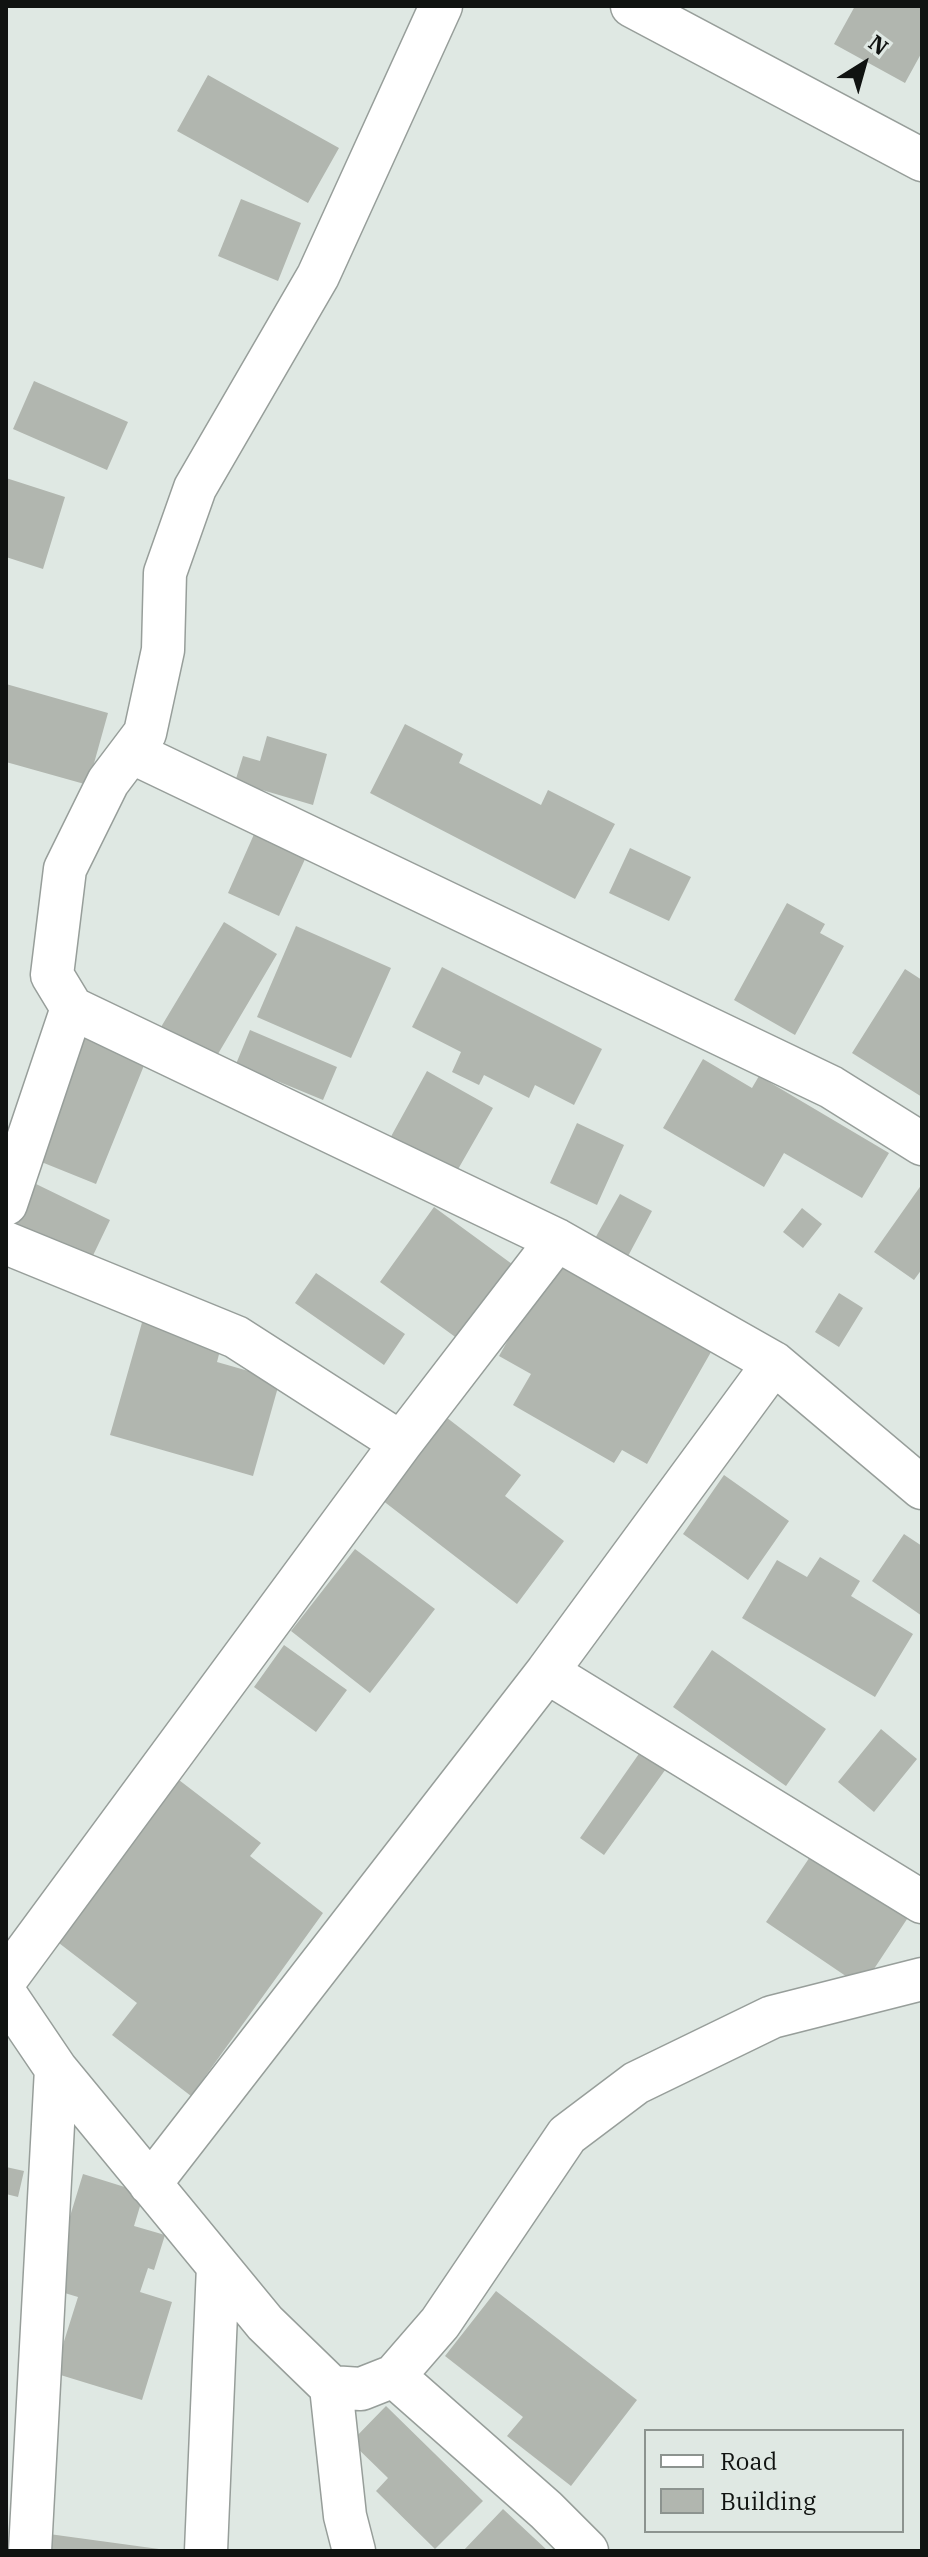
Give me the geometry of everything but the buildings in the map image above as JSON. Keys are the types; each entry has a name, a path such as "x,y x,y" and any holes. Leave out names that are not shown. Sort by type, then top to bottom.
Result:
{"street":[{"path":"441,6 318,276 195,488 165,573 163,650 145,733 108,782 65,869 52,975 72,1008 557,1240 774,1363 922,1488"},
{"path":"632,6 922,160"},
{"path":"131,752 831,1087 922,1144"},
{"path":"9,1184 72,1008"},
{"path":"6,1979 401,1443 557,1240"},
{"path":"6,1243 236,1337 401,1443"},
{"path":"150,2184 547,1672 774,1363"},
{"path":"547,1672 922,1902"},
{"path":"331,2387 361,2389 394,2376 440,2323 567,2135 636,2083 772,2017 922,1979"},
{"path":"6,1995 56,2069 265,2323 331,2387 345,2516 354,2551"},
{"path":"30,2551 56,2069"},
{"path":"206,2551 218,2266"},
{"path":"394,2376 546,2510 587,2551"}]}
